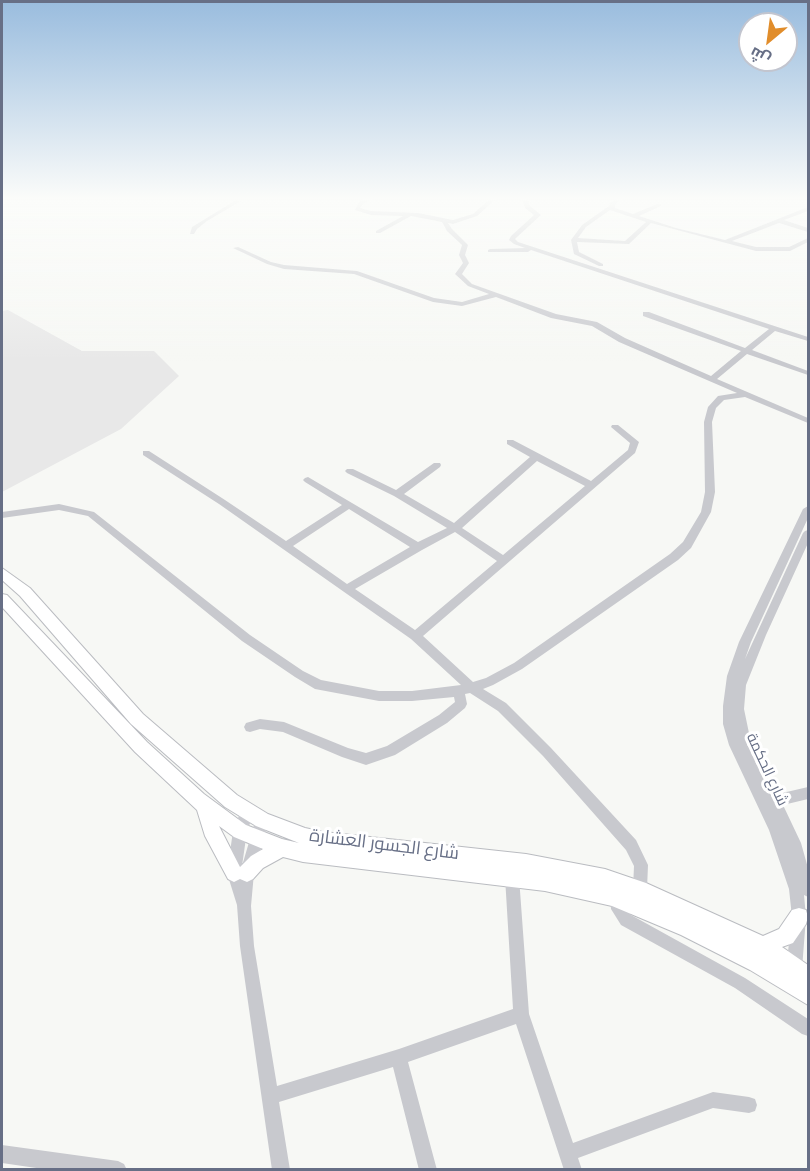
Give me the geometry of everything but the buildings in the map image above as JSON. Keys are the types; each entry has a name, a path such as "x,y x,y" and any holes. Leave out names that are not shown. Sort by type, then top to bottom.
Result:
{"main road":[{"name":"شارع الجسور العشارة","path":"2,573 25,592 137,719 175,753 254,816 305,837 324,841 526,863 605,878 640,889 696,913 762,946 801,971"},
{"name":"شارع الجسور العشارة","path":"2,599 141,747 205,806 247,834 282,848 303,853 512,877 581,888 617,898 688,928 792,984 808,995"},
{"path":"205,806 211,830 240,873 282,848"},
{"path":"762,946 786,936 799,917"}],"street":[{"path":"244,252 284,267 355,272 433,300 462,304 495,295"},
{"path":"463,252 462,255 466,263 458,274 459,278 495,295 554,316 594,324 622,340 808,421"},
{"path":"543,252 808,339"},
{"path":"576,252 581,256 667,293"},
{"path":"646,314 808,373"},
{"path":"713,378 748,352 774,328"},
{"path":"2,515 59,507 91,514 246,638 299,675 319,685 379,696 412,696 466,690 518,666 674,557 687,545 706,512 710,492 708,422 712,407 720,398 746,394"},
{"path":"415,636 592,486 635,446 635,441 631,436 615,427"},
{"path":"510,442 592,486"},
{"path":"146,453 348,588 415,636 466,690 502,707 547,752 631,845 641,865 640,889"},
{"path":"348,588 455,528 536,457"},
{"path":"397,494 437,465"},
{"path":"350,471 397,494 503,560"},
{"path":"308,480 418,547"},
{"path":"285,547 349,505"},
{"name":"شارع الحكمة","path":"792,984 801,971 799,917 795,889 782,846 735,745 729,724 729,706 733,676 745,642 808,509"},
{"name":"شارع الحكمة","path":"808,533 760,635 739,694 738,709 744,738 776,801 794,843 808,890"},
{"path":"250,727 260,724 284,727 366,759 391,751 443,719 461,704 466,690"},
{"path":"776,801 808,793"},
{"path":"254,816 247,834 240,873 248,945 281,1170"},
{"path":"512,877 522,1014 573,1170"},
{"path":"617,898 618,909 626,920 740,983 808,1028"},
{"path":"270,1096 399,1057 522,1014"},
{"path":"399,1057 428,1170"},
{"path":"568,1153 713,1101 749,1105"},
{"path":"2,1154 118,1170"}],"shaded area":[{"path":"8,310 82,351 154,351 179,376 121,429 2,492 2,311"}]}
